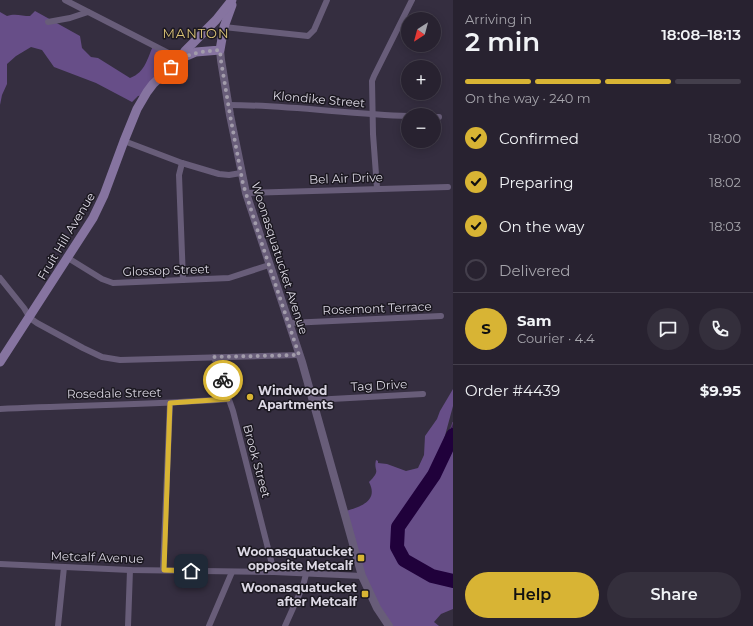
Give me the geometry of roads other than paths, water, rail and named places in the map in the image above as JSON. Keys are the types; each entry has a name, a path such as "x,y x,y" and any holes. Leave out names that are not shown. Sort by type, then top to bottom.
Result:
{"main road":[{"name":"Fruit Hill Avenue","path":"224,27 233,0"},
{"name":"Fruit Hill Avenue","path":"0,362 86,230 104,195 124,140 137,109 147,92 153,84 180,59 185,50 216,20 233,0"},
{"name":"Woonasquatucket Avenue","path":"220,50 224,27"},
{"name":"Fruit Hill Avenue","path":"180,59 196,52 220,50"}],"street":[{"path":"65,0 180,59"},
{"path":"224,27 308,36 314,30 327,0"},
{"path":"377,188 372,115 372,88 374,76 412,0"},
{"path":"48,22 70,18 88,12"},
{"name":"Woonasquatucket Avenue","path":"220,50 240,173 313,400 362,576 377,608 389,626"},
{"name":"Klondike Street","path":"229,105 256,105 372,115 401,116"},
{"path":"124,140 182,163 229,175 240,173"},
{"path":"182,163 179,175 183,280"},
{"name":"Bel Air Drive","path":"246,193 448,187"},
{"name":"Glossop Street","path":"68,258 102,280 114,283 229,278 269,264"},
{"path":"0,278 30,318 102,357 120,360 299,355"},
{"name":"Rosemont Terrace","path":"289,323 441,316"},
{"name":"Brook Street","path":"214,357 228,399 274,572"},
{"name":"Tag Drive","path":"313,400 423,394"},
{"name":"Rosedale Street","path":"0,409 82,404 170,403 228,399"},
{"path":"164,570 170,403"},
{"name":"Metcalf Avenue","path":"0,564 130,570 274,572 362,576"},
{"path":"58,626 64,567"},
{"path":"128,626 130,570"},
{"path":"209,626 232,572"},
{"path":"285,626 303,586 306,574"}],"waterway":[{"path":"453,435 434,475 398,527 397,547 404,560 432,576 453,581"}],"place":[{"name":"Windwood Apartments","path":"250,397"},
{"name":"Woonasquatucket opposite Metcalf","path":"361,558"},
{"name":"Woonasquatucket after Metcalf","path":"365,594"}],"district":[{"name":"MANTON","path":"196,33"}]}
